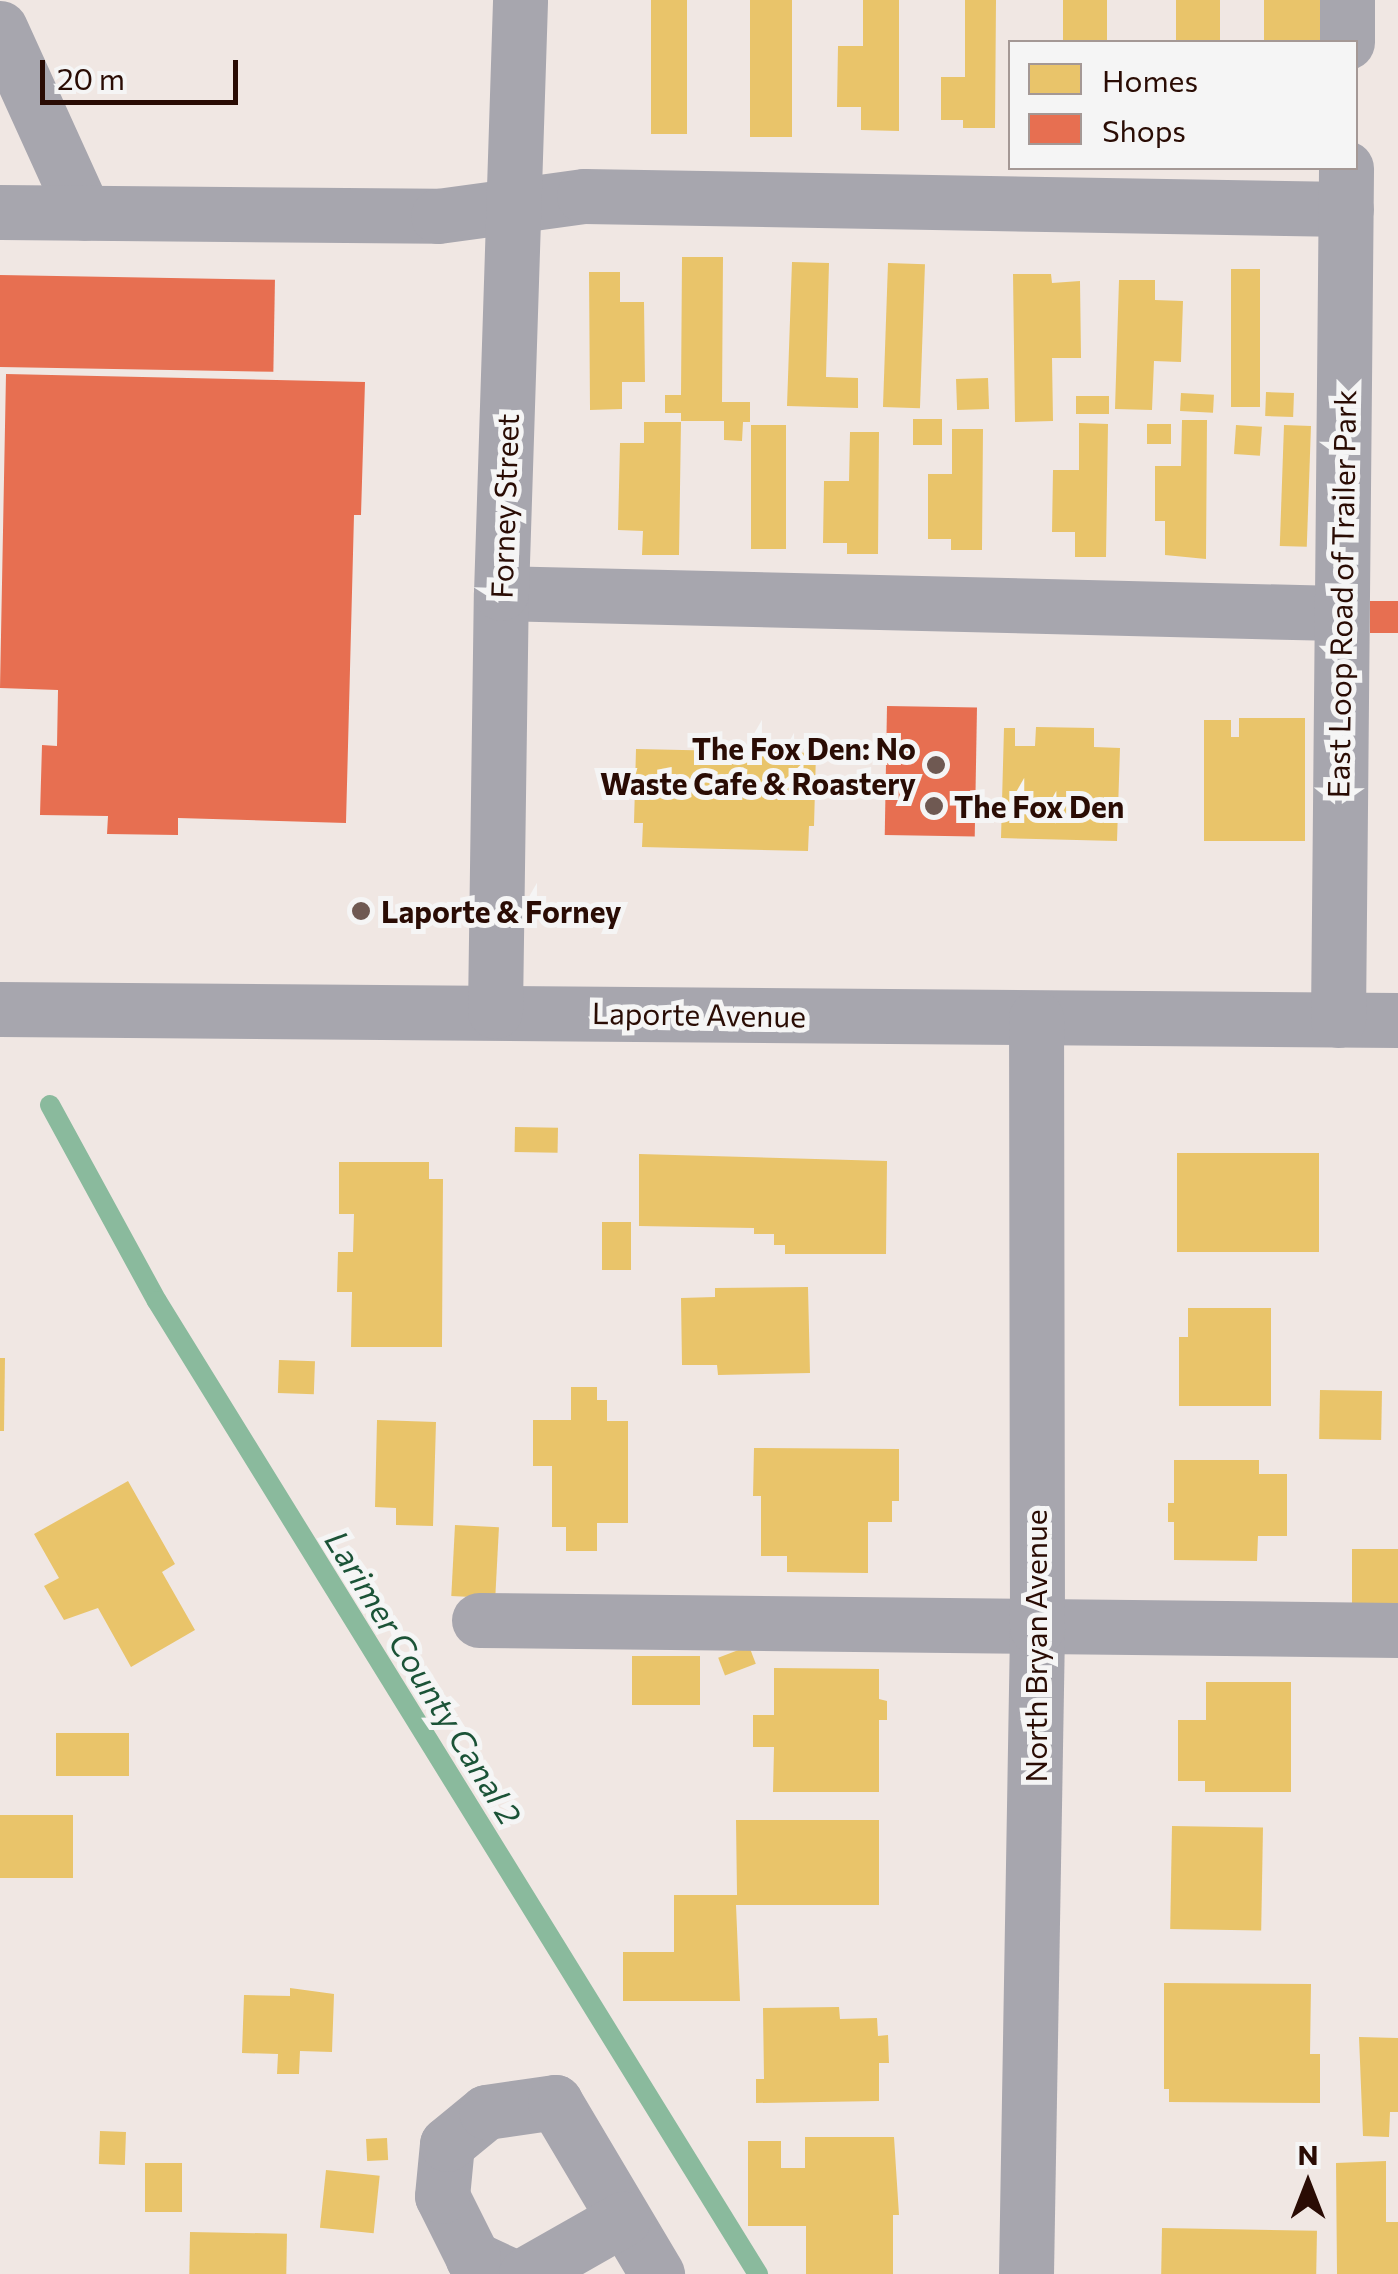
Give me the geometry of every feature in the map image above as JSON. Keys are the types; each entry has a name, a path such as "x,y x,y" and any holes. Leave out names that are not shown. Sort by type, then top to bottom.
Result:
{"street":[{"name":"Forney Street","path":"495,1011 501,593 520,0"},
{"path":"1347,0 1347,40"},
{"path":"0,28 84,214"},
{"path":"0,92 50,139"},
{"path":"0,212 438,216 584,196 1346,188"},
{"name":"East Loop Road of Trailer Park","path":"1338,1020 1346,188"},
{"path":"501,593 1339,613"},
{"name":"Laporte Avenue","path":"0,1008 1398,1020"},
{"name":"North Bryan Avenue","path":"1026,2274 1037,1628 1036,1018"},
{"path":"480,1620 1398,1630"},
{"path":"507,2274 473,2258 442,2196 447,2144 486,2112 555,2102 656,2274"},
{"path":"526,2274 622,2218"}],"building: Homes":[{"path":"651,0 687,0 687,134 651,134"},
{"path":"750,0 792,0 792,137 750,137"},
{"path":"863,0 899,0 899,131 861,130 861,107 837,107 838,46 863,46"},
{"path":"965,0 996,0 995,128 963,128 963,120 941,120 941,77 965,77"},
{"path":"1063,0 1107,0 1107,40 1063,40"},
{"path":"1176,0 1220,0 1220,40 1176,40"},
{"path":"1264,0 1320,0 1320,40 1264,40"},
{"path":"682,257 723,257 722,402 750,402 750,422 743,422 742,441 724,440 724,421 681,421 681,413 665,413 665,395 681,395"},
{"path":"792,262 829,263 826,377 858,378 858,408 787,406"},
{"path":"888,263 925,264 920,408 883,407"},
{"path":"1231,269 1260,269 1260,407 1231,407"},
{"path":"589,272 620,272 620,302 644,302 645,382 622,382 622,409 590,410"},
{"path":"1013,274 1051,274 1052,283 1080,281 1081,358 1052,358 1053,421 1015,422"},
{"path":"1119,280 1155,280 1155,300 1183,301 1181,362 1154,361 1152,410 1115,409"},
{"path":"988,378 989,409 957,410 956,379"},
{"path":"1266,392 1294,393 1293,417 1265,416"},
{"path":"1181,393 1214,395 1213,413 1180,411"},
{"path":"1076,396 1109,396 1109,414 1076,414"},
{"path":"913,419 942,419 942,445 913,445"},
{"path":"1182,420 1207,420 1206,559 1165,555 1165,521 1155,521 1155,466 1181,466"},
{"path":"644,422 681,422 679,555 642,555 643,531 618,530 620,443 644,443"},
{"path":"1079,423 1108,424 1106,557 1075,557 1075,532 1052,532 1053,470 1079,470"},
{"path":"1147,424 1171,424 1171,444 1147,444"},
{"path":"751,425 786,425 786,549 751,549"},
{"path":"1236,425 1262,427 1260,456 1234,454"},
{"path":"1284,425 1311,426 1307,547 1280,546"},
{"path":"952,429 983,429 982,550 951,550 951,539 928,539 928,474 952,474"},
{"path":"850,432 879,432 878,554 847,554 847,543 823,543 824,481 849,481"},
{"path":"1239,718 1305,718 1305,841 1204,841 1204,720 1231,720 1231,737 1239,737"},
{"path":"1036,727 1094,728 1094,747 1120,748 1117,841 1001,838 1004,728 1015,728 1015,746 1035,746"},
{"path":"636,749 816,753 814,826 809,826 808,851 642,847 643,823 634,823"},
{"path":"515,1127 558,1128 558,1153 515,1152"},
{"path":"1177,1153 1319,1153 1319,1252 1177,1252"},
{"path":"639,1154 887,1161 886,1254 785,1254 785,1245 774,1245 774,1234 754,1234 754,1228 639,1226"},
{"path":"339,1162 429,1162 429,1179 443,1179 442,1347 351,1347 352,1292 337,1292 338,1252 353,1252 354,1214 339,1214"},
{"path":"602,1222 631,1222 631,1270 602,1270"},
{"path":"808,1287 810,1373 718,1375 717,1365 682,1365 681,1298 715,1297 715,1288"},
{"path":"1188,1308 1271,1308 1271,1406 1179,1406 1179,1337 1188,1337"},
{"path":"0,1358 5,1358 4,1431 0,1431"},
{"path":"279,1360 315,1361 314,1394 278,1393"},
{"path":"571,1387 597,1387 597,1400 607,1400 607,1421 628,1421 628,1523 597,1523 597,1551 566,1551 566,1527 552,1527 552,1466 533,1466 533,1420 571,1420"},
{"path":"1320,1390 1382,1391 1381,1440 1319,1439"},
{"path":"377,1420 436,1422 433,1526 396,1525 396,1508 375,1507"},
{"path":"754,1448 899,1449 899,1501 892,1501 892,1522 868,1522 868,1573 787,1572 787,1556 761,1556 761,1496 753,1496"},
{"path":"1174,1460 1259,1460 1259,1474 1287,1474 1287,1536 1258,1536 1257,1561 1174,1560 1174,1522 1168,1522 1168,1503 1174,1503"},
{"path":"128,1481 175,1564 162,1572 195,1630 131,1667 98,1608 64,1620 44,1586 59,1578 34,1534"},
{"path":"455,1525 499,1527 495,1598 451,1596"},
{"path":"1352,1549 1398,1549 1398,1605 1352,1605"},
{"path":"749,1646 756,1664 725,1676 718,1658"},
{"path":"632,1656 700,1656 700,1705 632,1705"},
{"path":"774,1668 879,1669 879,1699 887,1701 887,1720 879,1720 879,1792 773,1792 774,1747 753,1747 753,1715 774,1715"},
{"path":"1206,1682 1291,1682 1291,1792 1205,1792 1205,1781 1178,1781 1178,1720 1206,1720"},
{"path":"56,1733 129,1733 129,1776 56,1776"},
{"path":"0,1815 73,1815 73,1878 0,1878"},
{"path":"736,1820 879,1820 879,1905 736,1905 740,2001 623,2001 623,1952 674,1952 674,1895 737,1895"},
{"path":"1172,1826 1263,1828 1261,1931 1170,1929"},
{"path":"1164,1983 1311,1984 1310,2054 1320,2054 1320,2103 1169,2102 1169,2089 1164,2089"},
{"path":"290,1988 334,1994 332,2052 300,2051 299,2074 277,2074 278,2054 242,2053 244,1995 290,1996"},
{"path":"839,2007 840,2019 877,2018 878,2036 888,2035 889,2063 879,2063 879,2101 756,2103 756,2079 764,2079 763,2008"},
{"path":"1359,2037 1398,2038 1398,2112 1390,2112 1389,2137 1363,2136"},
{"path":"100,2131 126,2132 125,2165 99,2164"},
{"path":"805,2137 894,2137 899,2215 893,2215 893,2274 806,2274 806,2226 748,2226 748,2141 781,2141 781,2168 805,2168"},
{"path":"387,2138 388,2160 367,2161 366,2139"},
{"path":"1386,2161 1386,2222 1398,2222 1398,2274 1337,2274 1336,2163"},
{"path":"145,2163 182,2163 182,2212 145,2212"},
{"path":"326,2170 380,2176 374,2233 320,2228"},
{"path":"1162,2228 1317,2231 1316,2274 1161,2274"},
{"path":"190,2232 287,2234 286,2274 189,2274"}],"building: Shops":[{"path":"0,275 275,280 273,372 0,367"},
{"path":"6,374 365,382 361,515 354,515 346,823 178,818 178,835 107,834 108,816 40,815 42,745 57,746 58,690 0,688"},
{"path":"1370,601 1398,601 1398,633 1370,633"},
{"path":"887,706 977,708 975,837 885,835"}],"waterway":[{"name":"Larimer County Canal 2","path":"50,1105 157,1301 758,2274"}],"place":[{"name":"The Fox Den: No Waste Cafe & Roastery","path":"936,765"},
{"name":"The Fox Den","path":"934,806"},
{"name":"Laporte & Forney","path":"361,911"}]}
